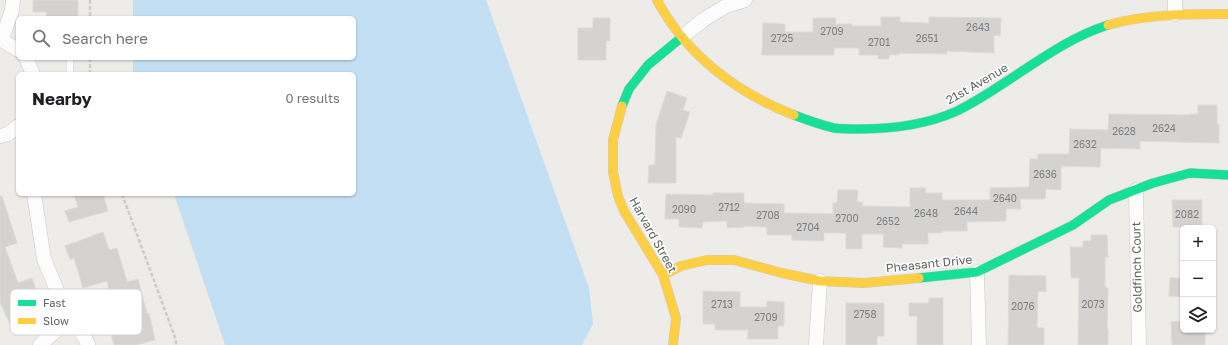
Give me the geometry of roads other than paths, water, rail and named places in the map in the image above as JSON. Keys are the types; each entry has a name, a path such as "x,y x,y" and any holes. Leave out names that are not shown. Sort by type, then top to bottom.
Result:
{"street":[{"path":"13,0 12,10 1,39 16,49"},
{"path":"657,0 662,10 682,37 703,20 719,10 726,6 745,0"},
{"path":"1175,0 1175,14"},
{"name":"21st Avenue","path":"682,37 703,60 729,82 762,102 788,114 836,128 876,130 916,125 954,112 989,93 1068,42 1102,27 1138,18 1175,14 1228,14"},
{"name":"Harvard Street","path":"673,345 676,318 663,274 624,211 618,196 613,172 613,140 620,110 629,89 648,65 682,37"},
{"path":"27,60 32,72"},
{"path":"0,136 16,132"},
{"name":"Pheasant Drive","path":"663,274 681,266 707,260 734,260 782,273 820,281 864,283 977,272 1073,225 1109,200 1153,183 1190,174 1228,175"},
{"name":"Goldfinch Court","path":"1136,190 1139,345"},
{"path":"34,196 44,259 56,289"},
{"path":"977,272 979,345"},
{"path":"816,345 820,281"},
{"path":"40,345 51,335"},
{"path":"83,335 88,345"}],"lane":[{"path":"70,60 70,72"}],"water":[{"path":"133,0 486,0 589,288 593,324 582,345 225,345 175,196 356,196 356,72 133,72 133,60 356,60 356,16 133,16"}]}
